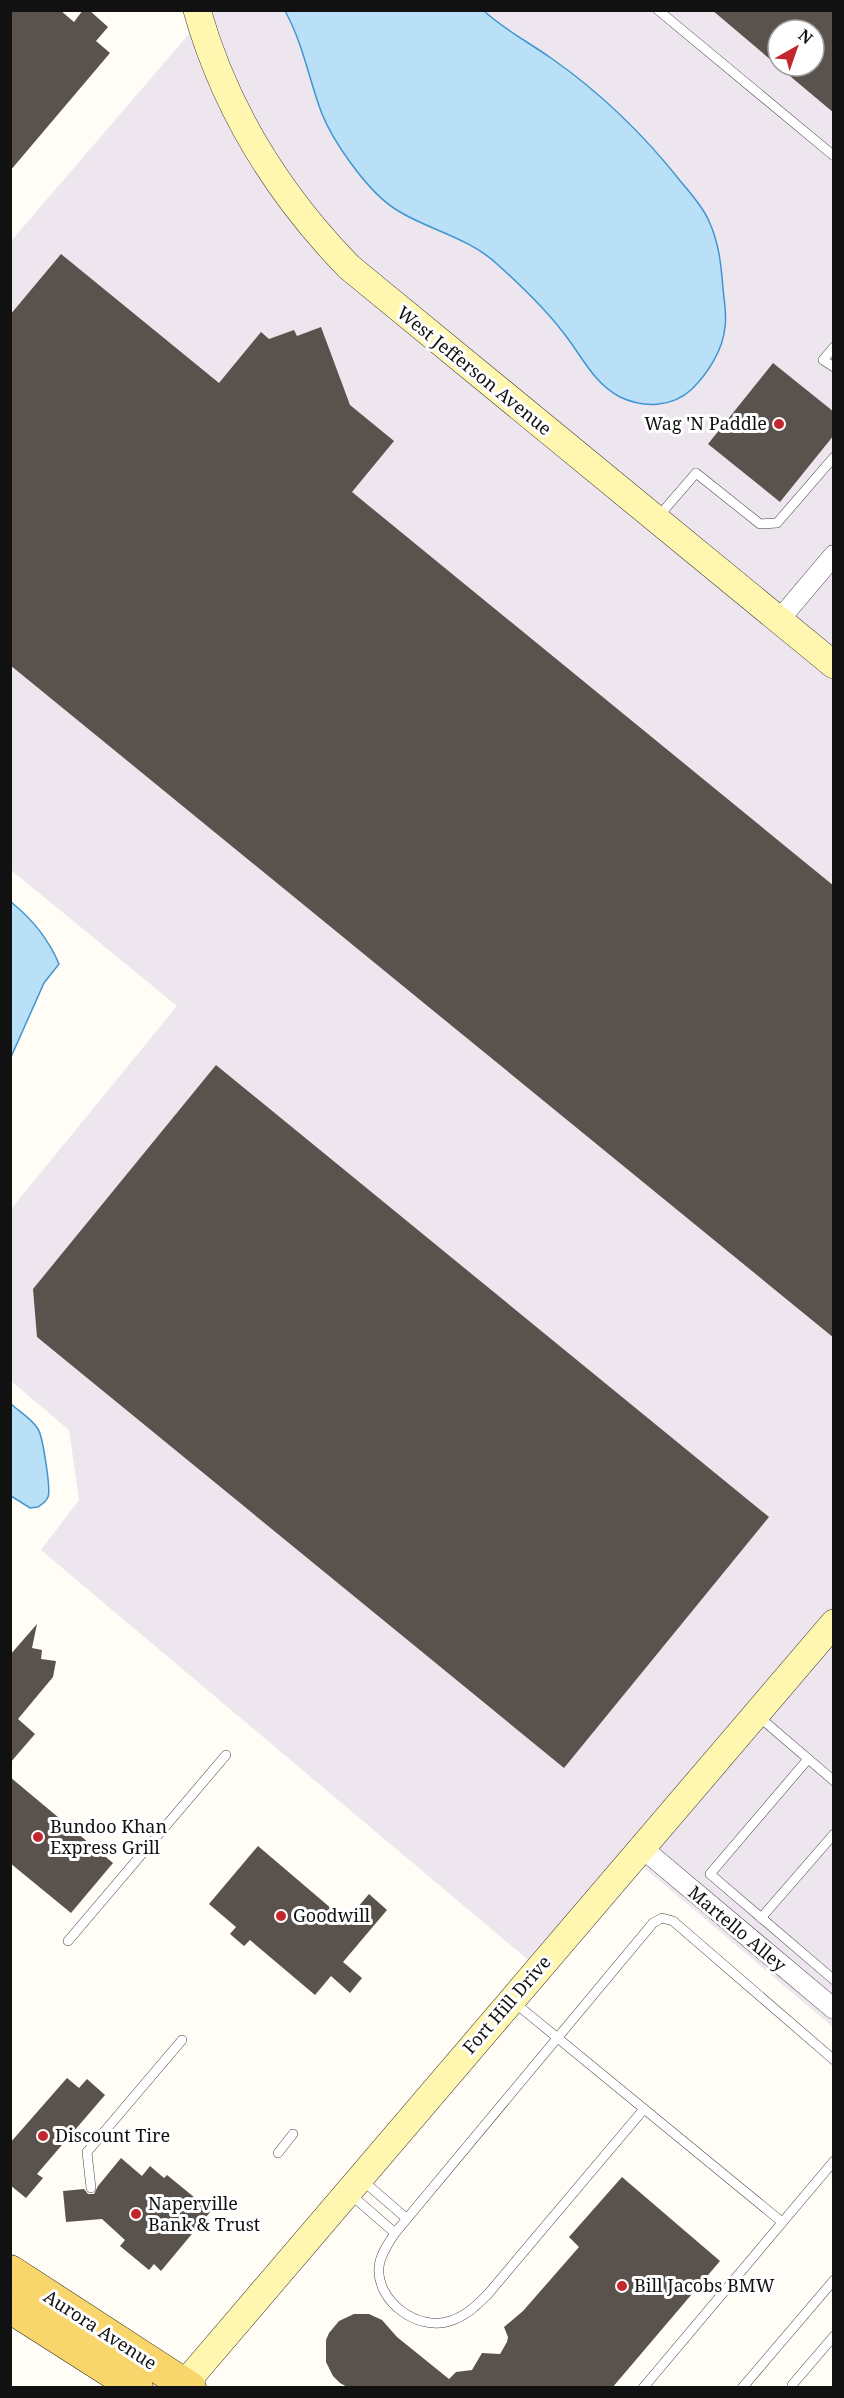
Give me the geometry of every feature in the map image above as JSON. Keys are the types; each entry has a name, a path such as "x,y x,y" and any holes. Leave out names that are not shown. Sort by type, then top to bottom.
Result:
{"main road":[{"name":"Aurora Avenue","path":"10,2271 185,2386"},
{"name":"Aurora Avenue","path":"10,2307 137,2388"}],"street":[{"name":"West Jefferson Avenue","path":"197,10 222,82 248,135 282,189 323,241 381,294 834,665"},
{"path":"779,620 834,555"},
{"name":"Fort Hill Drive","path":"185,2386 353,2184 834,1623"},
{"name":"Martello Alley","path":"641,1848 834,2009"}],"lane":[{"path":"658,10 834,156"},
{"path":"834,346 823,360 834,368"},
{"path":"656,520 696,473 760,524 777,523 834,457"},
{"path":"756,1714 834,1781"},
{"path":"68,1941 226,1755"},
{"path":"808,1759 710,1874 834,1980"},
{"path":"761,1918 834,1834"},
{"path":"644,2109 488,2294 467,2314 448,2322 431,2324 410,2317 392,2303 381,2286 379,2266 395,2233 559,2038 652,1923 662,1918 673,1921 834,2060"},
{"path":"511,2000 782,2222"},
{"path":"91,2188 87,2152 182,2040"},
{"path":"278,2153 293,2134"},
{"path":"643,2388 834,2161"},
{"path":"353,2184 406,2218"},
{"path":"353,2184 395,2233"},
{"path":"742,2388 834,2280"},
{"path":"792,2385 834,2336"}],"shaded area":[{"path":"183,11 833,11 833,2027 629,1855 534,1965 41,1550 79,1500 69,1430 11,1381 11,1209 177,1006 11,870 11,241 189,34"}],"water":[{"path":"285,11 484,11 569,71 605,101 653,149 693,196 706,214 715,236 726,312 724,336 718,353 698,383 676,400 666,403 638,403 620,397 594,376 555,323 531,296 497,264 462,241 412,219 379,196 350,162 328,127 317,101 297,36"},
{"path":"11,902 39,930 59,964 44,983 11,1057"},
{"path":"11,1404 33,1422 40,1434 49,1492 46,1500 38,1507 30,1508 11,1496"}],"building":[{"path":"10,10 60,10 74,22 83,10 89,10 108,27 96,41 110,53 10,171"},
{"path":"712,10 834,10 834,113 792,78 826,78 826,18 766,18 766,56"},
{"path":"61,254 219,383 261,332 269,339 294,330 297,336 321,327 350,405 394,441 352,492 834,886 834,1338 10,665 10,315"},
{"name":"Wag 'N Paddle","path":"773,363 834,412 834,435 780,502 708,444"},
{"path":"216,1065 769,1517 564,1768 37,1337 33,1289"},
{"path":"37,1624 32,1648 42,1650 41,1659 56,1661 53,1677 18,1719 35,1734 10,1763 10,1655"},
{"path":"10,1777 113,1863 71,1913 10,1863"},
{"name":"Goodwill","path":"258,1846 346,1921 369,1894 387,1910 343,1962 362,1978 350,1993 331,1976 315,1995 250,1940 244,1946 230,1934 236,1927 209,1904"},
{"name":"Discount Tire","path":"67,2078 79,2088 87,2079 105,2095 37,2174 43,2178 26,2198 10,2185 10,2143"},
{"name":"Naperville Bank & Trust","path":"121,2158 142,2176 150,2166 164,2178 167,2175 211,2211 161,2271 154,2264 149,2270 120,2246 125,2240 102,2219 66,2222 63,2191 84,2189 88,2194 94,2194"},
{"name":"Bill Jacobs BMW","path":"622,2177 720,2261 612,2388 349,2388 333,2376 326,2362 326,2340 339,2321 354,2314 369,2314 382,2320 397,2337 449,2379 456,2372 472,2370 482,2353 500,2354 508,2337 504,2327 523,2311 579,2247 569,2237"}],"place":[{"name":"Wag 'N Paddle","path":"779,424"},
{"name":"Bundoo Khan Express Grill","path":"38,1837"},
{"name":"Goodwill","path":"281,1916"},
{"name":"Discount Tire","path":"43,2136"},
{"name":"Naperville Bank & Trust","path":"136,2214"},
{"name":"Bill Jacobs BMW","path":"622,2286"}]}
